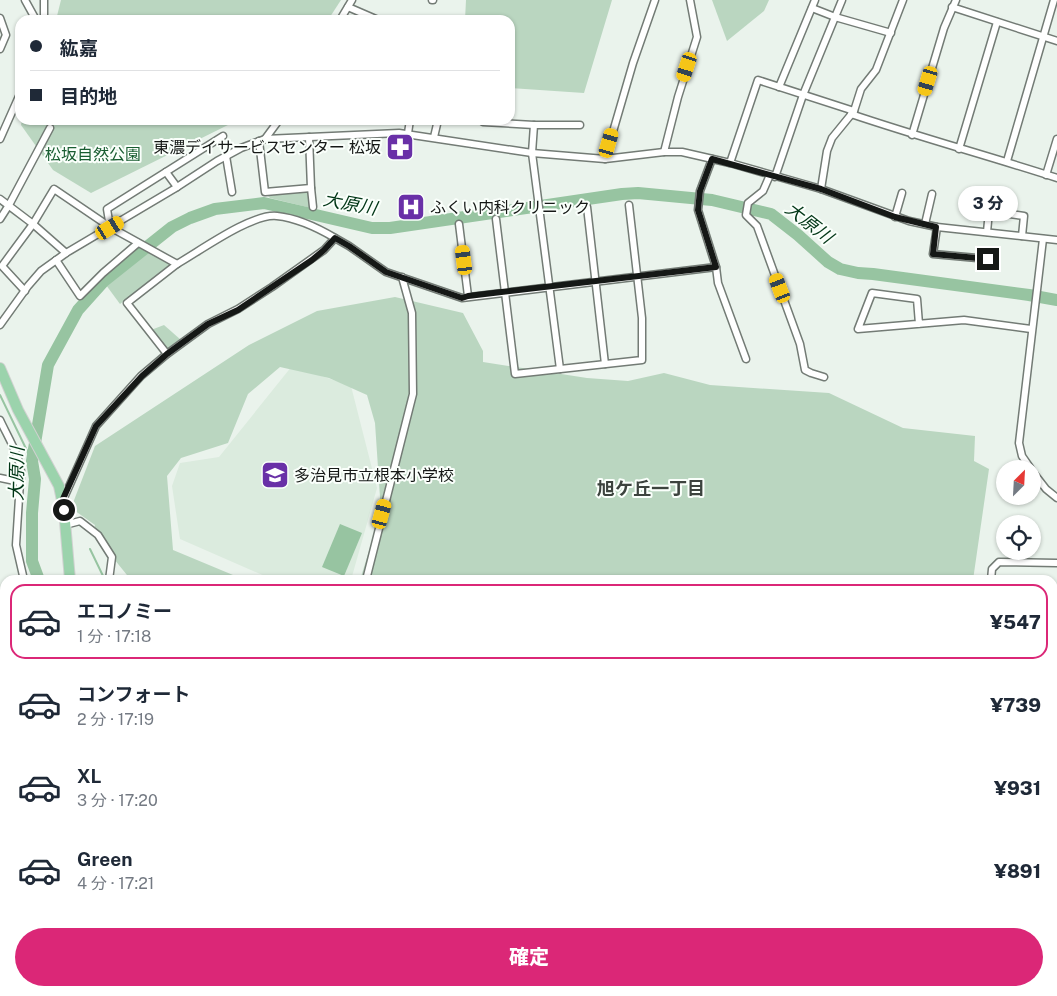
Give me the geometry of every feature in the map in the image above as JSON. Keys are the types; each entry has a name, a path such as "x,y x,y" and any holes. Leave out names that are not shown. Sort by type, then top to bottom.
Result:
{"main road":[{"path":"0,368 18,410 58,486 62,501 70,575"}],"street":[{"path":"26,0 34,15"},
{"path":"44,0 44,15"},
{"path":"343,15 352,0"},
{"path":"605,159 633,63 655,0"},
{"path":"664,152 696,37 690,0"},
{"path":"779,87 815,0"},
{"path":"824,377 805,370 800,344 757,226 746,215 748,203 763,192 773,176 803,95 842,0"},
{"path":"821,189 827,151 832,138 852,113 861,89 876,70 903,0"},
{"path":"912,134 952,7 956,0"},
{"path":"1007,161 1054,0"},
{"path":"348,7 366,15"},
{"path":"952,7 1057,41"},
{"path":"812,8 835,17 890,33"},
{"path":"0,18 6,35 0,49"},
{"path":"959,149 997,22"},
{"path":"730,163 758,80 912,134 959,149 1007,161 1057,178"},
{"path":"0,139 15,105"},
{"path":"515,124 580,125"},
{"path":"274,125 262,140 265,192 311,188"},
{"path":"408,133 409,125"},
{"path":"434,137 437,125"},
{"path":"534,125 532,153 560,369"},
{"path":"0,219 9,206 50,128"},
{"path":"0,325 41,271 56,260 226,156 262,140 383,132 408,133 532,153 605,159 664,152 682,152 730,163 821,189 895,217 936,227 1057,240"},
{"path":"110,228 107,209 223,136"},
{"path":"309,137 313,207"},
{"path":"1046,175 1057,139"},
{"path":"226,156 232,192"},
{"path":"712,159 700,191 698,210 716,267 718,283 746,359"},
{"path":"166,172 177,187"},
{"path":"25,291 2,266 33,224 54,189 110,228 177,264"},
{"path":"895,217 902,193"},
{"path":"925,224 932,194"},
{"path":"0,199 33,224 66,253"},
{"path":"496,219 515,374 642,360 642,318 629,205"},
{"path":"587,207 605,364"},
{"path":"987,232 989,211 1024,216 1022,236"},
{"path":"167,354 127,303 177,264 253,219 276,216 318,228 349,246 386,272 462,298 716,267"},
{"path":"460,224 468,296"},
{"path":"936,227 933,254 988,259"},
{"path":"62,501 96,426 142,376 167,354 208,324 238,310 272,287 324,250 335,238"},
{"path":"1025,460 1018,443 1043,239"},
{"path":"56,260 80,296 103,272 138,243"},
{"path":"367,575 413,394 412,313 402,277"},
{"path":"919,324 917,299 872,293 858,329 911,324 919,324 964,320 1032,329"},
{"path":"0,420 22,472 16,545 23,575"},
{"path":"0,478 20,482"},
{"path":"1041,482 1057,498"},
{"path":"65,525 80,521 98,535 112,556 110,575"},
{"path":"992,575 992,569 999,562 1057,563"}],"shaded area":[{"name":"多治見市立根本小学校","path":"292,366 351,386 377,488 352,575 263,575 180,539 172,486 180,463 219,457"},
{"path":"340,524 362,533 344,575 322,567"}],"green space":[{"path":"61,0 341,0 331,15 57,15"},
{"path":"466,0 612,0 584,93 515,88 515,15 465,15"},
{"path":"712,0 769,0 764,11 727,41"},
{"name":"松坂自然公園","path":"21,125 228,125 91,193 53,170"},
{"path":"307,190 310,193 311,208 268,196 270,194"},
{"path":"147,251 171,264 120,304 106,285"},
{"path":"395,297 463,313 483,351 483,362 587,378 628,381 664,373 710,385 829,393 903,428 975,436 974,461 989,469 974,575 362,575 381,512 375,423 367,395 329,378 280,367 248,394 228,443 181,458 167,476 173,550 233,575 127,575 93,533 95,525 71,508 95,446 249,345 317,311"},
{"path":"164,325 181,340 167,351 151,330"}],"waterway":[{"name":"大原川","path":"37,575 32,561 32,513 35,479 32,461 48,365 78,310 104,281 172,227 215,209 264,203 372,228 390,228 622,194 638,193 712,200 771,214 828,262 840,269 1057,300"},
{"path":"0,395 32,461"},
{"path":"90,549 103,575"}],"place":[{"name":"東濃デイサービスセンター 松坂","path":"400,147"},
{"name":"ふくい内科クリニック","path":"411,207"},
{"name":"多治見市立根本小学校","path":"275,475"}],"district":[{"name":"旭ケ丘一丁目","path":"651,489"}],"route":[{"path":"64,510 62,501 96,426 130,388 167,354 208,324 238,310 312,260 335,238 386,272 462,298 716,267 698,210 700,191 712,159 821,189 895,217 936,227 933,254 988,259"}]}
